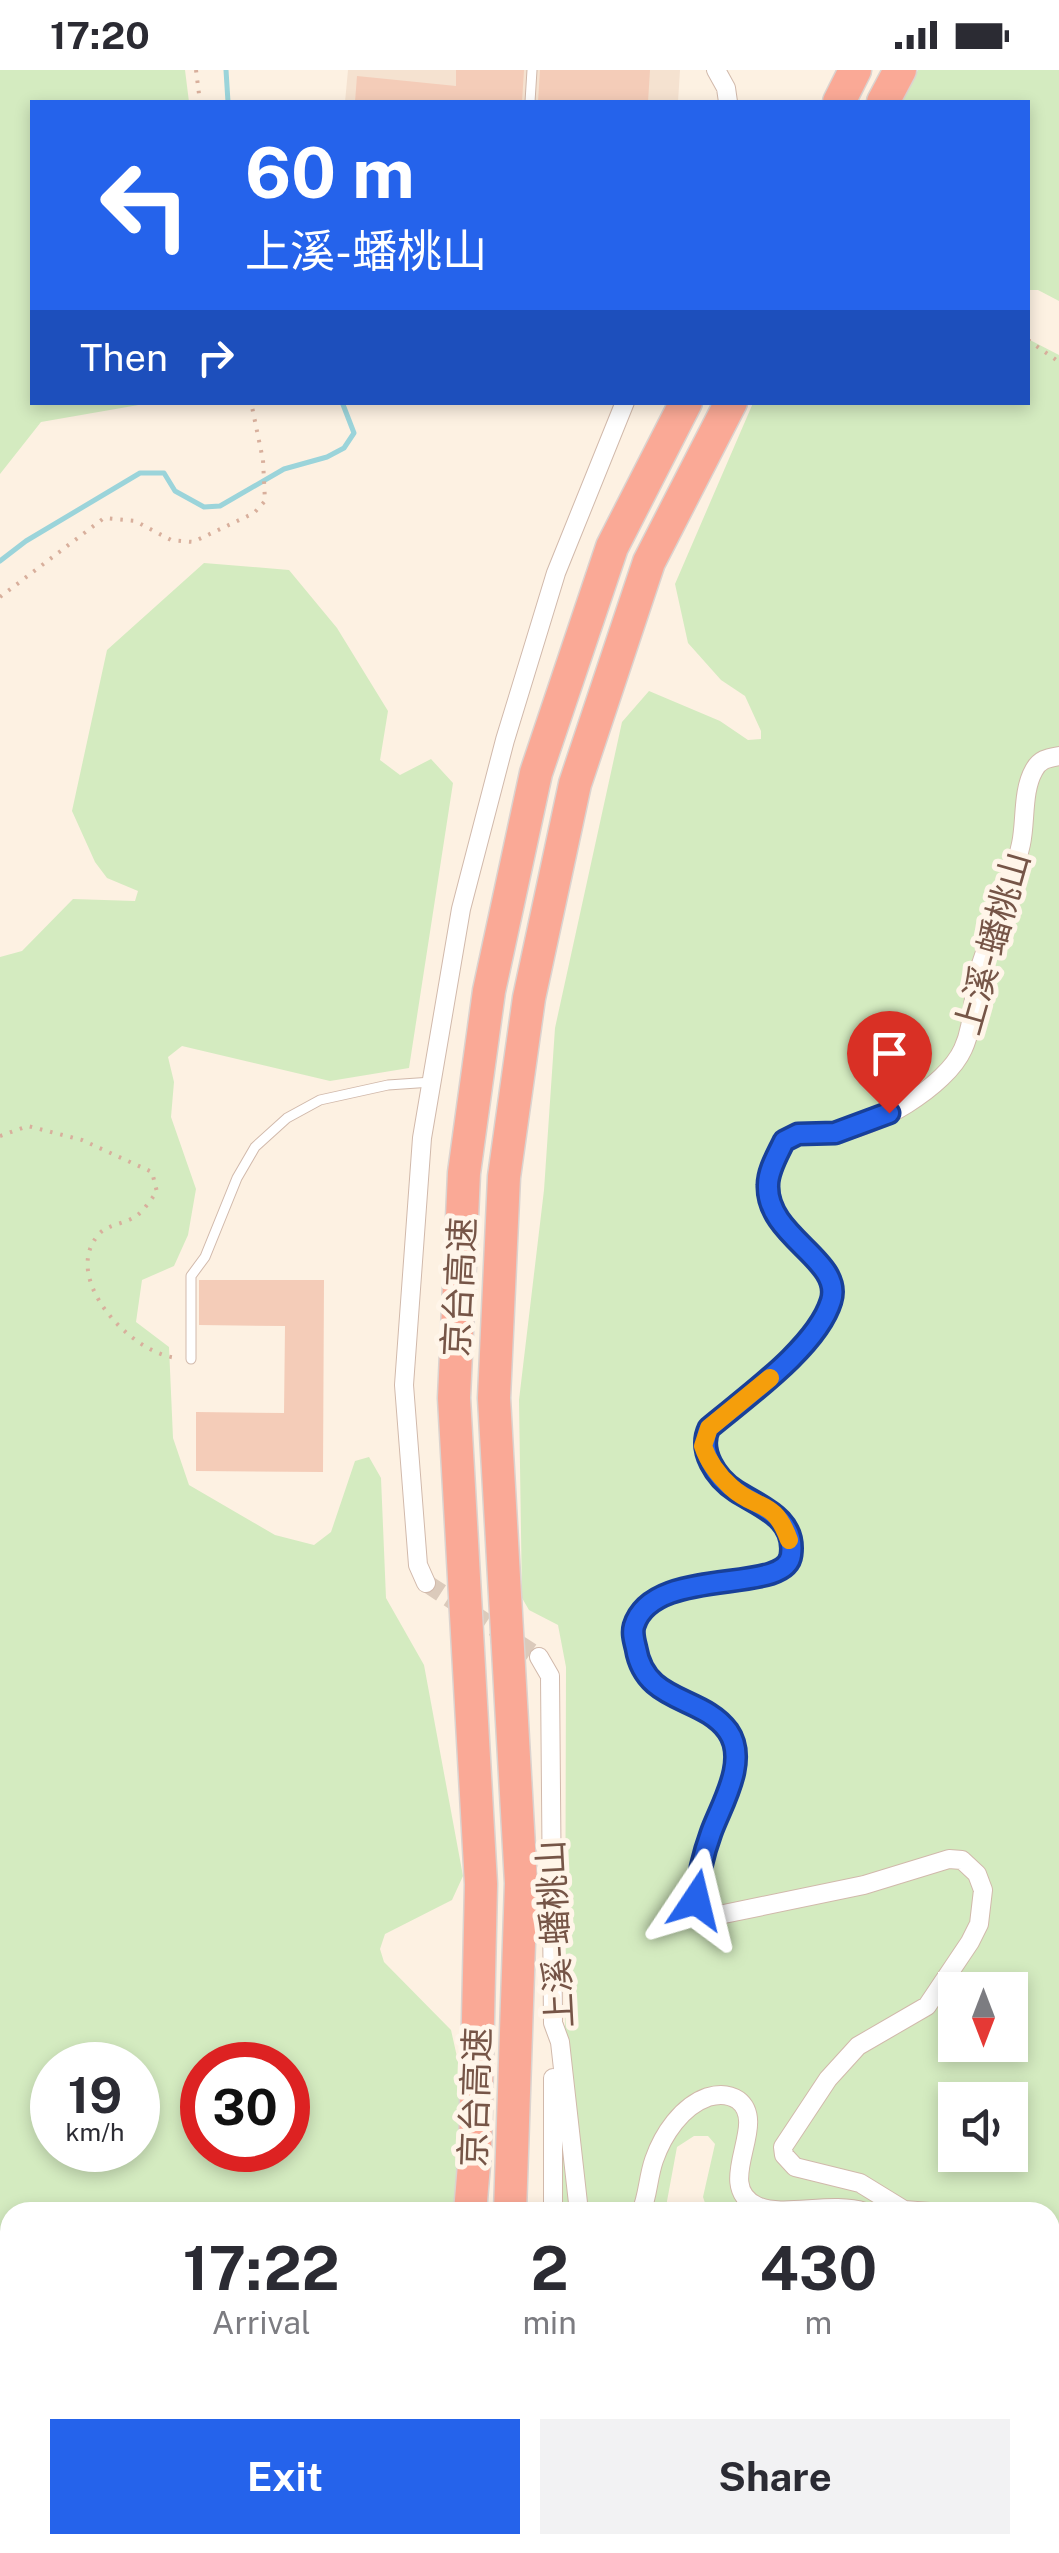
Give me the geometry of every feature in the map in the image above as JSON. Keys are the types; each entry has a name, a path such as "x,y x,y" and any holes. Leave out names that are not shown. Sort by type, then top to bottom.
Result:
{"highway":[{"path":"840,100 855,70"},
{"path":"885,100 900,70"},
{"name":"京台高速","path":"471,2202 481,1884 454,1398 464,1174 490,991 536,773 612,547 684,405"},
{"name":"京台高速","path":"511,2202 521,1883 494,1398 504,1177 529,998 575,784 649,562 728,405"}],"street":[{"path":"716,70 728,100"},
{"path":"426,1584 418,1565 404,1385 422,1138 461,909 505,740 556,574 624,405"},
{"name":"上溪-蟠桃山","path":"891,2202 860,2183 795,2168 784,2155 784,2147 828,2079 858,2046 927,2006 979,1924 983,1890 978,1874 962,1860 949,1858 864,1886 719,1915 702,1908 696,1900 702,1864 731,1781 734,1742 716,1720 659,1688 644,1673 632,1630 640,1613 668,1594 709,1582 770,1576 791,1561 792,1547 782,1520 732,1489 703,1446 709,1428 784,1366 824,1316 832,1298 828,1272 792,1238 774,1214 768,1185 774,1162 784,1141 798,1134 835,1133 889,1113 934,1084 961,1054 980,968 1011,888 1029,782 1044,759 1059,756"},
{"name":"上溪-蟠桃山","path":"539,1657 550,1676 553,2023 560,2042 576,2202"},
{"path":"553,2023 553,2202"},
{"path":"643,2202 654,2159 664,2138 691,2105 716,2095 740,2101 748,2111 739,2166 744,2195 752,2202"}],"lane":[{"path":"530,100 532,70"},
{"path":"191,1359 191,1276 205,1257 237,1178 255,1147 288,1118 320,1100 388,1086 432,1082"}],"path":[{"path":"196,70 200,100"},
{"path":"1030,341 1059,362"},
{"path":"0,597 104,518 135,521 170,540 193,542 254,513 266,501 263,460 252,405"},
{"path":"0,1136 28,1126 82,1140 152,1172 157,1192 136,1216 101,1231 87,1255 92,1290 106,1313 134,1338 163,1357 191,1359"}],"shaded area":[{"path":"348,70 680,70 678,100 345,100"}],"green space":[{"path":"0,70 185,70 189,100 30,100 30,405 139,405 41,422 0,474"},
{"path":"918,70 1059,70 1059,301 1030,290 1030,100 903,100"},
{"path":"1030,340 1059,355 1059,2202 705,2202 715,2144 708,2136 694,2136 677,2147 667,2202 555,2202 565,2035 566,1667 558,1625 529,1610 522,1598 519,1400 544,1190 555,1028 622,722 649,691 720,721 748,740 761,739 745,696 721,680 688,643 675,584 752,405 1030,405"},
{"path":"204,563 289,570 337,628 388,711 380,760 400,775 431,759 453,783 409,1068 330,1081 182,1046 168,1057 174,1082 171,1117 196,1189 188,1235 174,1266 142,1280 136,1322 169,1347 173,1438 189,1485 275,1535 314,1545 331,1532 355,1461 369,1457 381,1478 386,1598 424,1665 463,1876 452,1900 385,1934 380,1949 384,1962 451,2030 466,2097 459,2202 0,2202 0,957 22,951 73,899 135,901 138,891 107,878 95,862 72,811 107,650"}],"building":[{"path":"456,70 524,70 522,100 355,100 357,76 456,86"},
{"path":"540,70 650,70 648,100 538,100"},
{"path":"199,1280 324,1280 323,1472 196,1471 196,1412 284,1413 285,1326 199,1325"}],"waterway":[{"path":"226,70 228,100"},
{"path":"0,561 26,541 140,473 164,473 175,491 204,507 220,506 284,469 344,448 354,433 343,405"}],"tunnel":[{"path":"426,1583 539,1657"}],"slow traffic":[{"path":"770,1378 709,1428 703,1446 732,1489 782,1520 789,1540"}],"route":[{"path":"696,1900 710,1834 731,1781 734,1742 716,1720 659,1688 644,1673 632,1630 640,1613 668,1594 709,1582 770,1576 791,1561 792,1547 782,1520 732,1489 708,1458 703,1440 709,1428 784,1366 824,1316 832,1298 828,1272 792,1238 774,1214 768,1185 784,1141 798,1134 835,1133 889,1113"}]}
